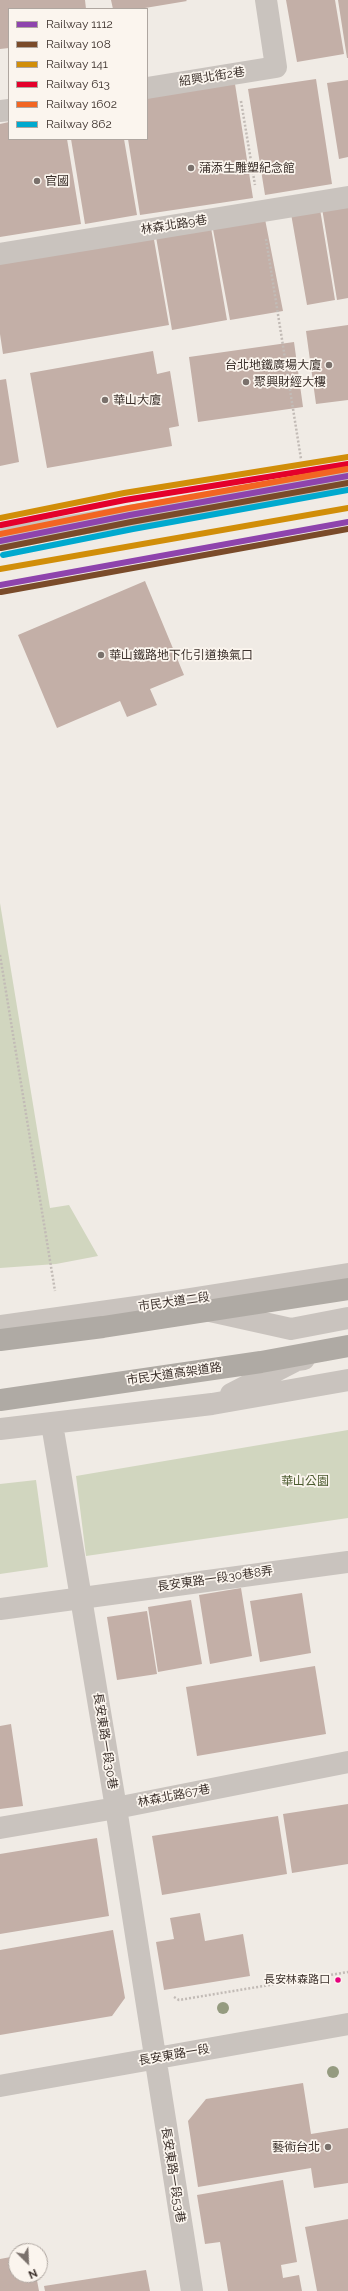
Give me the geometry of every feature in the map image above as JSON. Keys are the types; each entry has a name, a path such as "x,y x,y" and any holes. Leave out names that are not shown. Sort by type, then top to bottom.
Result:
{"highway":[{"path":"0,1340 247,1306 348,1289"},
{"name":"市民大道高架道路","path":"0,1400 261,1362 348,1346"}],"street":[{"name":"紹興北街2巷","path":"148,88 276,66 266,0"},
{"name":"林森北路9巷","path":"0,254 348,197"},
{"path":"0,538 348,479"},
{"name":"市民大道二段","path":"0,1326 60,1319 348,1274"},
{"path":"172,1302 291,1329 348,1318"},
{"path":"212,1404 297,1360 348,1350"},
{"path":"0,1429 212,1404 348,1380"},
{"name":"長安東路一段30巷","path":"52,1424 82,1597 155,2059"},
{"name":"長安東路一段30巷8弄","path":"0,1609 348,1562"},
{"name":"林森北路67巷","path":"0,1828 116,1808 348,1762"},
{"name":"長安東路一段","path":"0,2086 348,2024"},
{"name":"長安東路一段53巷","path":"155,2059 192,2291"}],"path":[{"path":"237,73 306,486"},
{"path":"0,955 60,1319"},
{"path":"167,1993 180,2000 348,1972"}],"green space":[{"path":"0,903 50,1208 69,1205 98,1256 56,1264 0,1268"},
{"name":"華山公園","path":"348,1430 348,1518 86,1556 76,1476"},
{"path":"36,1480 48,1567 0,1574 0,1484"}],"building":[{"path":"0,0 85,0 86,8 8,8 8,48 0,49"},
{"path":"111,0 187,1 145,8 113,8"},
{"path":"286,0 335,0 344,54 297,62"},
{"path":"338,0 348,0 348,58 347,58"},
{"path":"316,79 332,184 265,195 248,89"},
{"path":"348,80 348,157 339,159 327,83"},
{"name":"蒲添生雕塑紀念館","path":"235,84 253,198 140,215 128,140 148,140 148,98"},
{"name":"官國","path":"8,122 8,140 67,140 81,224 0,237 0,124"},
{"path":"71,140 124,140 137,215 85,224"},
{"path":"348,198 348,298 337,300 321,202"},
{"path":"319,203 335,300 307,305 290,208"},
{"path":"264,214 283,311 230,320 212,224"},
{"path":"210,222 227,320 172,330 155,231"},
{"path":"153,234 169,325 3,354 0,334 0,248"},
{"name":"台北地鐵廣場大廈","path":"348,325 348,400 316,404 306,331"},
{"name":"聚興財經大樓","path":"294,342 303,407 198,422 189,357"},
{"name":"華山大廈","path":"153,351 157,374 170,371 179,426 169,428 172,446 47,468 30,373"},
{"path":"6,379 19,462 0,466 0,380"},
{"name":"華山鐵路地下化引道換氣口","path":"145,581 184,675 150,689 157,705 127,717 120,701 57,728 18,635"},
{"path":"241,1588 252,1656 210,1664 199,1595"},
{"path":"302,1593 311,1653 260,1662 250,1601"},
{"path":"191,1600 202,1664 158,1672 148,1607"},
{"path":"147,1611 157,1674 117,1680 107,1617"},
{"path":"315,1666 326,1734 197,1756 186,1687"},
{"path":"11,1724 23,1806 0,1809 0,1726"},
{"path":"348,1804 348,1864 292,1873 283,1814"},
{"path":"278,1816 287,1874 162,1895 152,1836"},
{"path":"97,1838 109,1916 0,1934 0,1854"},
{"path":"200,1913 205,1941 243,1934 250,1976 164,1990 156,1942 174,1939 170,1918"},
{"path":"113,1930 125,1998 112,2016 0,2035 0,1950"},
{"path":"303,2083 311,2134 348,2128 348,2183 314,2188 311,2168 198,2187 188,2121 206,2099"},
{"path":"283,2180 297,2262 281,2265 283,2278 299,2275 302,2291 228,2291 220,2242 205,2244 197,2195"},
{"path":"348,2219 348,2291 317,2291 305,2227"},
{"path":"8,2258 8,2283 38,2283 39,2291 0,2291 0,2259"},
{"path":"146,2270 150,2291 45,2291 44,2286"}],"rail line":[{"name":"141","path":"0,518 124,493 348,457"},
{"name":"613","path":"1,525 125,500 348,464"},
{"name":"1602","path":"0,534 129,508 347,469"},
{"name":"1112","path":"0,541 130,515 348,476"},
{"name":"108","path":"1,548 131,522 348,483"},
{"name":"862","path":"3,555 133,529 348,490"},
{"name":"141","path":"0,569 348,508"},
{"name":"1112","path":"0,585 348,522"},
{"name":"108","path":"1,592 348,529"}],"place":[{"name":"蒲添生雕塑紀念館","path":"191,168"},
{"name":"官國","path":"37,181"},
{"name":"台北地鐵廣場大廈","path":"329,365"},
{"name":"聚興財經大樓","path":"246,382"},
{"name":"華山大廈","path":"105,400"},
{"name":"華山鐵路地下化引道換氣口","path":"101,655"},
{"name":"長安林森路口","path":"338,1980"},
{"name":"藝術台北","path":"328,2147"}]}
